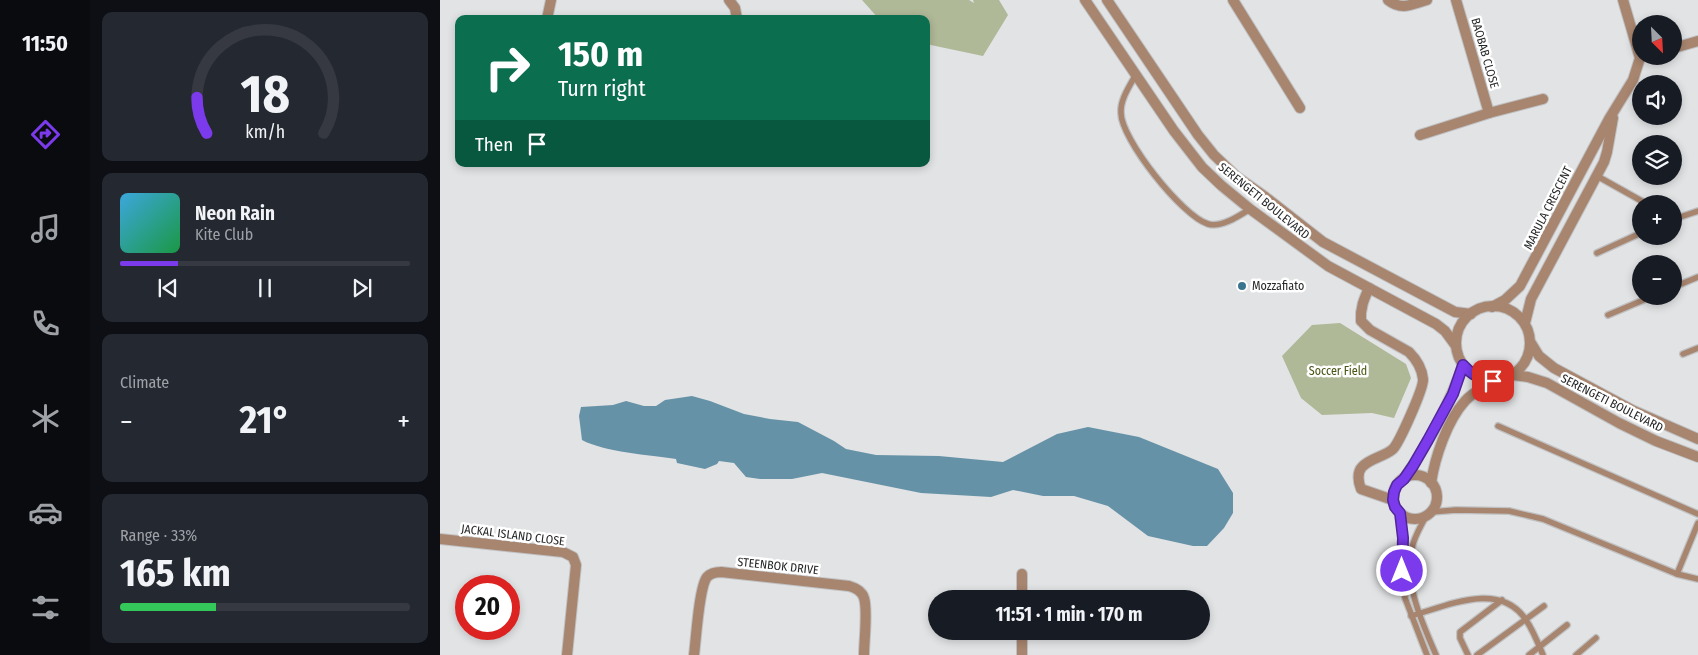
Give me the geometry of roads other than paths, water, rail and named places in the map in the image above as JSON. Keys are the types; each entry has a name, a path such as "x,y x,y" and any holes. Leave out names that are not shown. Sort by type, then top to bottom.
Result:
{"street":[{"path":"548,15 551,0"},
{"path":"729,0 735,8 736,15"},
{"name":"SERENGETI BOULEVARD","path":"1085,0 1174,132 1202,167 1222,186 1328,266 1436,324 1445,331 1456,346"},
{"name":"SERENGETI BOULEVARD","path":"1107,0 1198,135 1214,155 1237,177 1323,242 1454,312 1471,314"},
{"path":"1233,0 1300,108"},
{"path":"1388,0 1400,7 1427,0"},
{"name":"BAOBAB CLOSE","path":"1456,0 1489,112"},
{"name":"MARULA CRESCENT","path":"1623,0 1632,26"},
{"path":"1682,46 1698,41"},
{"name":"MARULA CRESCENT","path":"1492,306 1505,300 1520,286 1640,65"},
{"path":"1420,135 1489,112 1543,99"},
{"name":"MARULA CRESCENT","path":"1524,323 1532,299 1597,176 1607,152 1615,110"},
{"path":"1583,168 1597,176"},
{"path":"1565,202 1579,210"},
{"path":"1369,288 1362,302 1360,311 1361,321 1370,330 1409,352 1414,357 1423,379 1423,386 1419,397 1396,446 1389,452 1363,466 1360,470 1359,481 1361,488 1393,500"},
{"path":"1492,306 1501,307 1513,312 1524,323 1529,331 1531,343 1529,354 1524,365 1513,375 1505,379 1493,381 1481,379 1463,365 1457,354 1456,346 1459,329 1471,314 1476,310 1492,306"},
{"name":"SERENGETI BOULEVARD","path":"1531,343 1543,361 1554,368 1632,410 1698,439"},
{"path":"1404,479 1416,475 1424,477 1431,483 1436,492 1437,499 1429,514 1413,519 1406,517 1395,507 1393,500 1394,492 1397,485 1404,479 1420,455 1449,401 1463,365"},
{"name":"SERENGETI BOULEVARD","path":"1513,375 1547,383 1619,423 1656,441 1698,457"},
{"path":"1431,483 1440,446 1458,411 1471,395 1493,381"},
{"name":"JACKAL ISLAND CLOSE","path":"440,538 566,552 573,557 576,570 567,655"},
{"name":"STEENBOK DRIVE","path":"694,655 702,587 708,576 721,572 849,586 856,589 864,597 866,605 864,655"},
{"path":"1022,574 1022,590"},
{"path":"1022,640 1022,655"}],"lane":[{"path":"1136,74 1122,102 1120,114 1131,140 1163,186 1193,216 1208,224 1217,225 1250,209"},
{"path":"1597,176 1632,196"},
{"path":"1682,216 1698,211"},
{"path":"1597,253 1632,237"},
{"path":"1682,284 1698,277"},
{"path":"1608,315 1632,305"},
{"path":"1683,354 1698,348"},
{"path":"1498,426 1698,514"},
{"path":"1436,655 1419,614 1411,578 1411,550 1429,514 1456,510 1509,511 1543,519 1676,574 1698,579"},
{"path":"1400,513 1403,538 1405,598 1427,655"},
{"path":"1676,574 1698,522"},
{"path":"1411,616 1467,600 1496,598 1511,604 1526,619 1543,655"},
{"path":"1468,655 1460,638 1460,632 1502,600"},
{"path":"1477,655 1544,606"},
{"path":"1529,655 1567,625"},
{"path":"1576,655 1596,638"}],"water":[{"path":"692,396 744,414 798,422 846,449 876,455 939,456 1003,462 1057,434 1088,427 1139,437 1218,469 1233,493 1233,513 1224,528 1207,546 1193,546 1148,536 1108,506 1074,496 1043,496 1013,490 991,497 921,493 822,473 792,479 760,479 746,477 734,463 719,461 717,464 705,469 677,463 676,459 615,450 582,440 579,416 581,407 613,405 626,401 644,406 656,406 665,400"}],"place":[{"name":"Mozzafiato","path":"1242,286"}],"park label":[{"name":"Soccer Field","path":"1338,371"}]}
